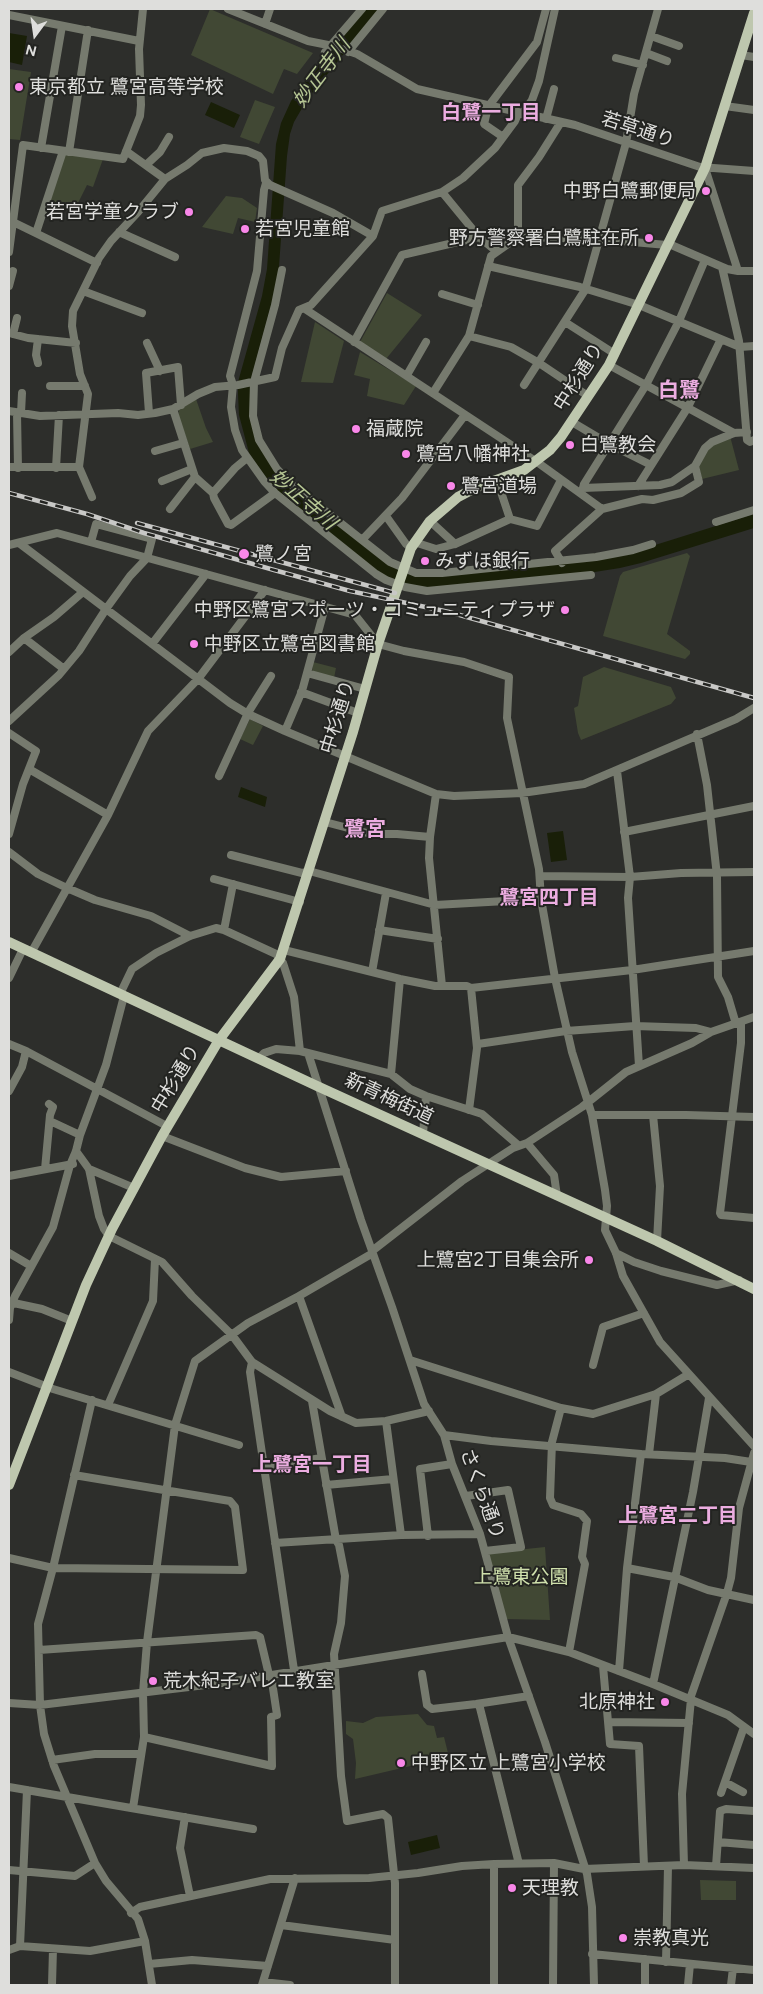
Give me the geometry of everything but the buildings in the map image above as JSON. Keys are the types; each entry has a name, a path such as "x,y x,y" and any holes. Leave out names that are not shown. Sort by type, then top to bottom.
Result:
{"main road":[{"name":"中杉通り","path":"9,1485 46,1386 108,1236 162,1136 219,1040 282,954 325,822 396,583 412,545 430,521 458,497 477,487 524,470 537,462 550,450 572,422 609,365 705,168 754,13"},
{"name":"新青梅街道","path":"9,942 317,1086 657,1241 754,1289"}],"street":[{"path":"125,155 140,116 139,41 143,9"},
{"path":"228,9 330,48 362,9"},
{"path":"265,24 270,9"},
{"path":"347,52 383,9"},
{"path":"503,137 484,124 488,107 536,42 546,9"},
{"path":"16,412 40,416 149,413 174,409 198,394 215,387 252,383 275,378 285,339 300,310 305,309 373,236 382,211 442,192 463,178 494,148 532,100 539,81 555,9"},
{"path":"524,385 585,290 626,143 634,94 658,9"},
{"path":"12,13 62,26 139,41"},
{"path":"41,148 62,26"},
{"path":"36,233 66,151 88,30"},
{"path":"651,36 679,46"},
{"name":"若草通り","path":"330,48 368,60 402,82 417,89 488,107 575,125 705,168 754,171"},
{"path":"646,53 668,61"},
{"path":"741,55 754,57"},
{"path":"616,58 643,65"},
{"path":"546,119 554,89"},
{"path":"724,106 754,110"},
{"path":"518,237 518,185 540,157 561,122"},
{"path":"146,165 160,152 169,137"},
{"path":"9,252 11,222 23,146 125,155 146,165 165,179"},
{"path":"92,498 79,468 88,394 80,374 72,326 73,311 97,263 111,241 165,179 187,166 202,153 224,148 239,148 259,156 263,161 269,184 333,213 373,236"},
{"path":"705,168 738,271"},
{"path":"236,385 230,376 257,271 264,190 269,184"},
{"path":"442,192 479,237 496,251"},
{"path":"11,222 97,263"},
{"path":"119,232 175,257"},
{"path":"354,342 402,255 479,237"},
{"path":"433,393 468,336 491,256 518,237 599,239 668,244 722,267 738,271 754,271"},
{"path":"582,491 584,484 646,385 678,321 705,260"},
{"path":"488,266 557,280 639,305 740,347 754,346"},
{"path":"722,267 740,347 750,413 747,440 750,442 754,440"},
{"path":"282,270 275,305 252,383 253,416 259,440 269,458 292,485 362,540 401,568 416,573 434,574 561,563 596,558 652,544"},
{"path":"9,286 13,271"},
{"path":"83,291 142,313"},
{"path":"442,294 478,305"},
{"path":"305,309 537,462 561,480 582,491 602,509"},
{"path":"17,318 11,334 76,343"},
{"path":"565,322 615,354"},
{"path":"468,336 511,347 539,363 588,396"},
{"path":"38,339 36,355 38,362"},
{"path":"638,486 688,407 722,339"},
{"path":"406,375 426,342"},
{"path":"147,343 160,371"},
{"path":"609,365 734,433"},
{"path":"149,413 146,373 178,367 181,405"},
{"path":"236,385 231,399 232,417 239,443 247,458 275,493 376,574 396,583 426,591 591,575"},
{"path":"50,386 84,386"},
{"path":"18,468 16,412 22,393"},
{"path":"174,409 193,473 213,493 228,524 231,525 275,493"},
{"path":"56,468 59,415"},
{"path":"362,540 402,498 465,415"},
{"path":"572,422 609,444 651,465"},
{"path":"582,491 660,485 672,482 695,466 712,442 734,433 747,432"},
{"path":"155,451 183,443"},
{"path":"213,493 235,468 247,458"},
{"path":"561,563 556,551 602,509 642,499 653,500 681,493 699,482 695,466"},
{"path":"9,467 79,468"},
{"path":"162,481 193,473"},
{"path":"170,509 193,473"},
{"path":"498,480 510,518"},
{"path":"510,518 537,526 561,480"},
{"path":"716,522 754,510"},
{"path":"386,516 406,544 436,549 491,532 510,518"},
{"path":"430,521 455,544"},
{"path":"9,721 64,669 79,651 130,576 147,558 152,540 96,524 91,542"},
{"path":"9,545 57,533 355,615 378,644 404,651 464,662 510,677 507,718 540,876 541,899 566,1031 592,1115 605,1190 606,1218 604,1230 616,1253 623,1276 660,1342 754,1446"},
{"path":"19,543 198,680 248,714 436,794 454,796 522,793 584,784 697,734 736,719 754,708"},
{"path":"152,644 206,574"},
{"path":"9,978 67,888 108,815 148,731 198,680 266,590"},
{"path":"9,652 83,592"},
{"path":"285,731 307,673 324,607"},
{"path":"24,638 64,669"},
{"path":"307,673 365,689"},
{"path":"219,776 249,711 271,676"},
{"path":"301,692 358,713"},
{"path":"9,733 36,751 23,784 9,834"},
{"path":"697,734 707,785 717,872 718,977 738,1023 741,1043 720,1213 721,1215 754,1218"},
{"path":"29,769 108,815"},
{"path":"617,771 630,877 628,898 639,1066"},
{"path":"436,794 430,836 430,858 442,986"},
{"path":"9,804 16,809"},
{"path":"624,832 754,806"},
{"path":"325,822 371,834 430,836"},
{"path":"9,852 38,874 67,888 95,900 151,916 190,936"},
{"path":"231,855 302,873 309,871 435,905 541,899"},
{"path":"540,876 630,877 754,872"},
{"path":"214,879 300,902"},
{"path":"224,930 233,884"},
{"path":"372,972 386,892"},
{"path":"9,1320 10,1302 53,1227 70,1164 106,1065 122,995 132,969 156,953 190,936 216,928 276,954 400,979 442,986 467,986 471,988 632,970 754,951"},
{"path":"379,930 438,939"},
{"name":"さくら通り","path":"282,954 294,997 304,1052 424,1404 444,1435 452,1464 480,1534 508,1637 530,1696 587,1874 592,1907 594,1985"},
{"path":"391,1074 400,979"},
{"path":"469,1110 478,1044 471,988"},
{"path":"133,1808 144,1737 142,1693 147,1642 175,1425 195,1361 248,1324 372,1252 462,1181 518,1145 527,1143 626,1072 692,1043 711,1032 754,1017"},
{"path":"478,1044 566,1031 635,1026 696,1028 711,1032"},
{"path":"9,1044 26,1051 163,1124"},
{"path":"259,1058 264,1053 276,1049 304,1052 391,1074 410,1089 487,1117 518,1145"},
{"path":"9,1091 22,1067 26,1051"},
{"path":"423,1134 426,1096"},
{"path":"45,1169 53,1107 49,1104"},
{"path":"592,1115 754,1117"},
{"path":"653,1115 660,1186 657,1241"},
{"path":"50,1121 80,1135"},
{"path":"162,1136 245,1168 281,1177 346,1171"},
{"path":"527,1143 554,1174 557,1196"},
{"path":"76,1151 89,1169 134,1188"},
{"path":"9,1176 82,1161"},
{"path":"89,1169 99,1216 108,1236 162,1262 192,1296 232,1335 252,1362 312,1401 356,1423 386,1421 429,1411"},
{"path":"9,1253 31,1266"},
{"path":"616,1253 634,1262 662,1271 717,1285 739,1280"},
{"path":"108,1405 153,1301 155,1259"},
{"path":"299,1296 342,1417"},
{"path":"10,1302 42,1309 72,1321"},
{"path":"594,1365 603,1326 644,1314"},
{"path":"410,1360 561,1408 593,1414 656,1394 689,1374"},
{"path":"252,1362 250,1372 294,1670"},
{"path":"9,1372 46,1386 239,1445"},
{"path":"619,1671 627,1568 656,1394"},
{"path":"653,1684 674,1577 687,1524 709,1398"},
{"path":"92,1400 38,1624 40,1705 44,1734 52,1760 95,1863 106,1881 138,1919 145,1941 152,1985"},
{"path":"312,1401 336,1540 341,1553 345,1576 341,1623 335,1649 335,1664 341,1776 347,1820 383,1814 388,1818 395,1883 395,1985"},
{"path":"561,1408 552,1446 550,1498 553,1505 581,1514 587,1521 582,1557 585,1564 569,1652"},
{"path":"386,1421 401,1536"},
{"path":"444,1435 751,1462"},
{"path":"684,1865 682,1794 690,1699 731,1578 740,1508 754,1453"},
{"path":"265,1468 321,1458"},
{"path":"428,1536 420,1469 452,1464"},
{"path":"9,1558 53,1568 243,1570 234,1503 230,1500 74,1476"},
{"path":"326,1485 393,1479"},
{"path":"466,1496 508,1490 521,1547 485,1551"},
{"path":"275,1544 401,1536 480,1534"},
{"path":"627,1568 674,1577 708,1590 754,1600"},
{"path":"39,1650 256,1635 260,1637 270,1675 277,1715 271,1717 272,1766 144,1737"},
{"path":"9,1703 40,1705 142,1693 270,1675 508,1637 569,1652 653,1684 728,1715 754,1734"},
{"path":"603,1666 610,1744 638,1746 644,1866"},
{"path":"422,1674 427,1705 432,1709 530,1696"},
{"path":"479,1704 519,1864"},
{"path":"608,1722 689,1723"},
{"path":"721,1793 744,1727"},
{"path":"52,1760 95,1754 141,1754"},
{"path":"725,1782 743,1792"},
{"path":"9,1787 254,1829"},
{"path":"20,1946 27,1790"},
{"path":"716,1866 720,1811 726,1809 754,1811"},
{"path":"185,1817 180,1848 190,1896"},
{"path":"718,1842 754,1845"},
{"path":"9,1870 75,1876 95,1863"},
{"path":"553,1985 554,1863"},
{"path":"132,1913 140,1907 270,1879 394,1876 462,1866 494,1864 554,1863 584,1869 684,1865 754,1868"},
{"path":"494,1864 494,1985"},
{"path":"666,1962 668,1866"},
{"path":"290,1985 262,1984 295,1878"},
{"path":"280,1925 395,1940"},
{"path":"9,1950 20,1946 90,1951 145,1941"},
{"path":"52,1985 53,1949"},
{"path":"592,1954 754,1970"},
{"path":"645,1959 645,1985"},
{"path":"149,1964 192,1960 268,1966"},
{"path":"688,1985 690,1964"},
{"path":"731,1985 733,1968"}],"green space":[{"path":"210,9 313,53 297,74 284,69 273,94 191,55"},
{"path":"9,69 31,72 20,140 9,139"},
{"path":"255,100 275,107 259,144 240,137"},
{"path":"64,155 103,159 93,187 87,185 73,213 49,202"},
{"path":"226,196 242,198 257,208 255,222 238,218 233,234 202,227"},
{"path":"387,293 422,315 386,359 360,342"},
{"path":"315,322 344,341 333,383 301,382"},
{"path":"360,352 416,386 404,405 367,396 370,379 354,375"},
{"path":"196,399 213,442 190,449 178,415 179,410"},
{"path":"730,436 739,470 702,479 698,463 710,447"},
{"path":"687,553 690,556 667,634 690,651 690,654 685,659 603,636 620,576 623,572"},
{"path":"313,662 336,668 334,678 312,672"},
{"path":"604,667 671,687 676,698 671,704 581,740 574,708 578,706 583,677"},
{"path":"250,719 263,726 253,745 240,739"},
{"name":"上鷺東公園","path":"545,1547 550,1620 506,1619 488,1553"},
{"path":"418,1714 427,1725 434,1726 437,1738 444,1737 449,1757 355,1779 356,1763 353,1739 346,1734 346,1721 363,1723 376,1717"},
{"path":"700,1880 736,1881 736,1900 701,1900"}],"water":[{"name":"妙正寺川","path":"365,9 380,9 308,98 294,122 290,134 278,280 251,379 261,449 273,468 388,563 422,576 652,546 754,514 754,528 620,568 435,589 398,583 378,572 274,489 249,453 239,415 238,382 262,296 267,269 276,144 281,123 291,101"},
{"path":"9,33 27,36 22,65 9,62"},
{"path":"211,102 240,115 234,128 205,115"},
{"path":"241,787 267,797 265,807 238,797"},
{"path":"563,831 567,860 551,862 547,833"},
{"path":"437,1835 440,1848 411,1855 408,1842"}],"railway":[{"path":"9,493 350,591 449,612 754,698"},
{"path":"137,523 395,593"}],"place":[{"name":"東京都立 鷺宮高等学校","path":"19,87"},
{"name":"中野白鷺郵便局","path":"706,191"},
{"name":"若宮学童クラブ","path":"189,212"},
{"name":"若宮児童館","path":"245,229"},
{"name":"野方警察署白鷺駐在所","path":"649,238"},
{"name":"福蔵院","path":"356,429"},
{"name":"白鷺教会","path":"570,445"},
{"name":"鷺宮八幡神社","path":"406,454"},
{"name":"鷺宮道場","path":"451,486"},
{"name":"鷺ノ宮","path":"244,554"},
{"name":"みずほ銀行","path":"425,561"},
{"name":"中野区鷺宮スポーツ・コミュニティプラザ","path":"565,610"},
{"name":"中野区立鷺宮図書館","path":"194,644"},
{"name":"上鷺宮2丁目集会所","path":"589,1260"},
{"name":"荒木紀子バレエ教室","path":"153,1681"},
{"name":"北原神社","path":"665,1702"},
{"name":"中野区立 上鷺宮小学校","path":"401,1763"},
{"name":"天理教","path":"512,1888"},
{"name":"崇教真光","path":"623,1938"}],"district":[{"name":"白鷺一丁目","path":"491,113"},
{"name":"白鷺","path":"679,391"},
{"name":"鷺宮","path":"365,830"},
{"name":"鷺宮四丁目","path":"549,898"},
{"name":"上鷺宮一丁目","path":"312,1465"},
{"name":"上鷺宮二丁目","path":"678,1516"}]}
